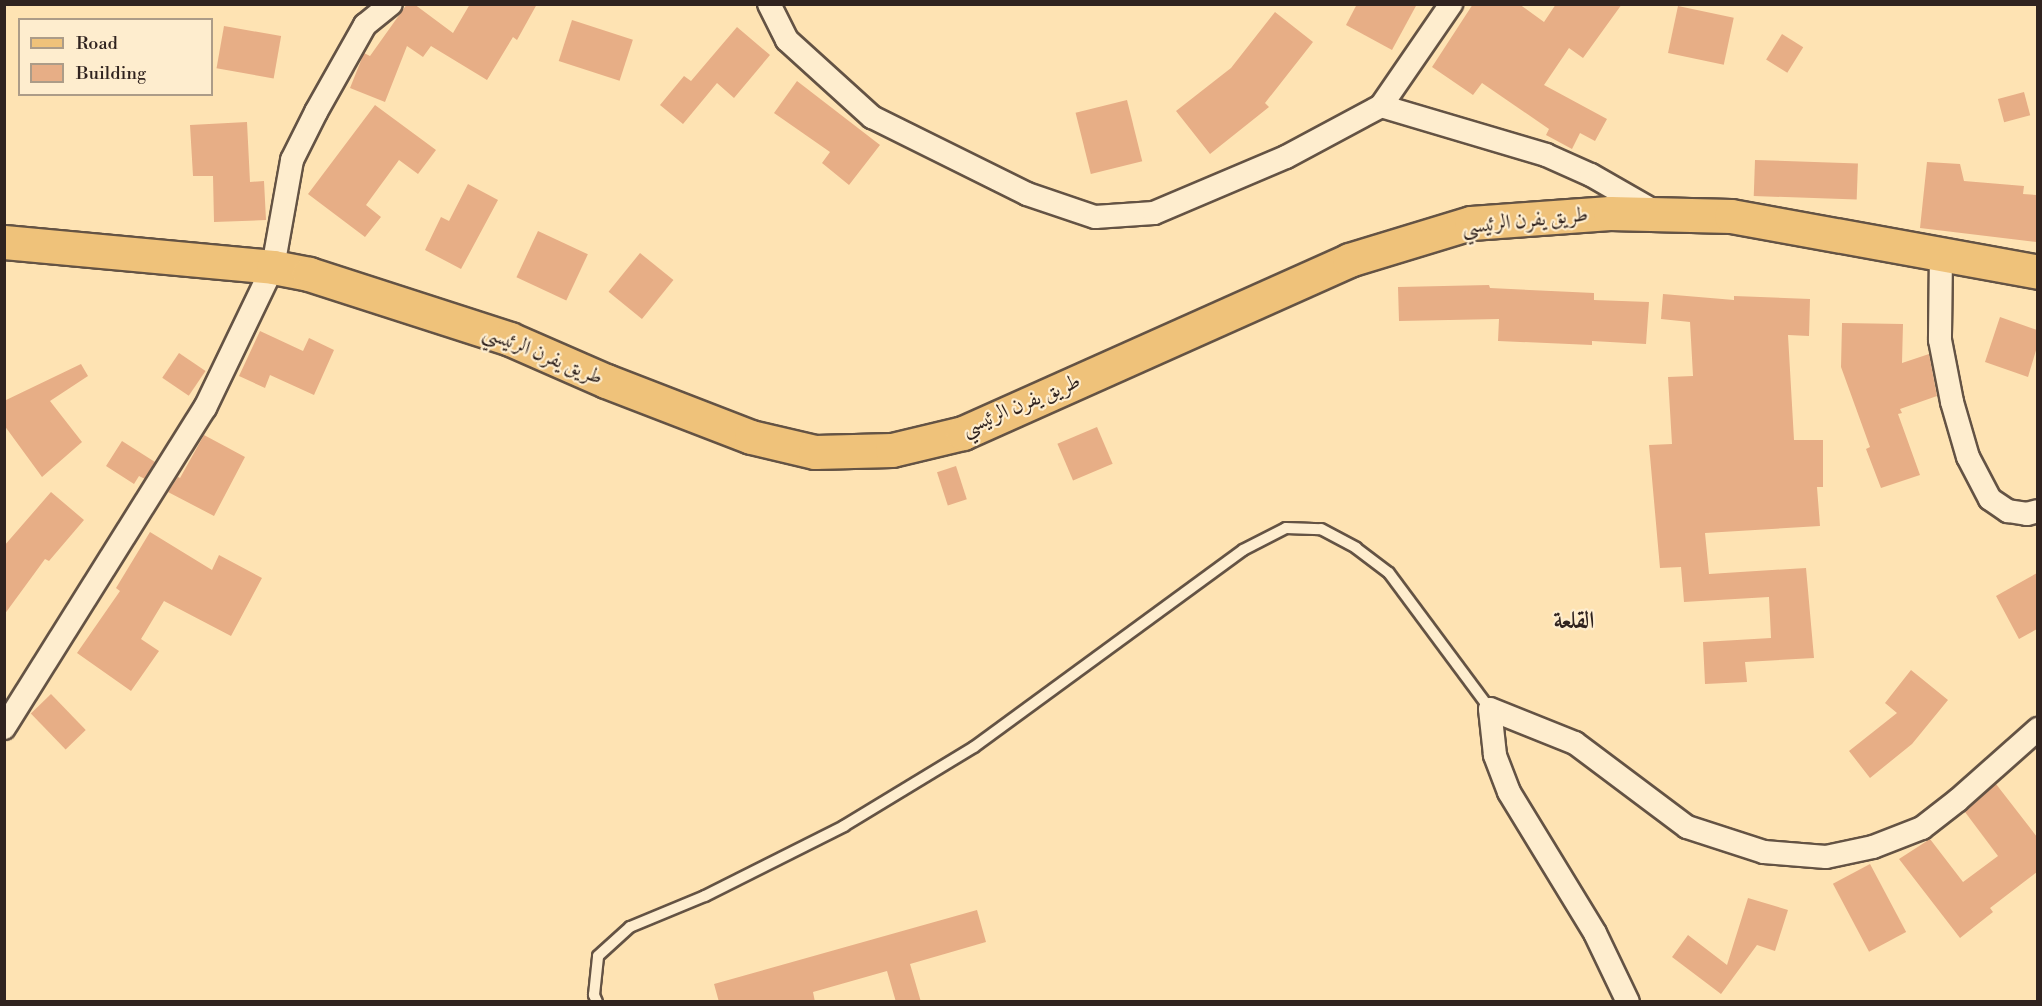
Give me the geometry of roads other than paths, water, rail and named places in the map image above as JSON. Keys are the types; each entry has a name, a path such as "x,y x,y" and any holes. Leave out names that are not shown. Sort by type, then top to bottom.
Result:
{"main road":[{"name":"طريق يفرن الرئيسي","path":"4,242 273,267 309,274 510,339 606,381 751,437 814,452 892,450 963,433 1349,260 1471,223 1610,213 1731,216 2037,272"}],"street":[{"path":"4,728 205,408 273,267 292,160 365,25 390,4"},
{"path":"769,4 787,40 872,117 1027,194 1095,217 1155,213 1286,157 1381,106 1451,4"},
{"path":"1381,106 1546,155 1591,175 1660,214"},
{"path":"1941,254 1940,340 1952,402 1968,457 1990,499 2008,511 2027,514 2037,511"},
{"path":"1628,1002 1595,933 1509,792 1495,755 1490,709 1575,743 1687,827 1764,852 1826,856 1872,847 1922,828 1958,800 2037,729"}],"lane":[{"path":"597,1002 594,995 598,956 630,927 705,896 844,826 964,753 1243,550 1286,528 1321,529 1356,548 1389,573 1490,709"}],"district":[{"name":"القلعة","path":"1574,622"}]}
